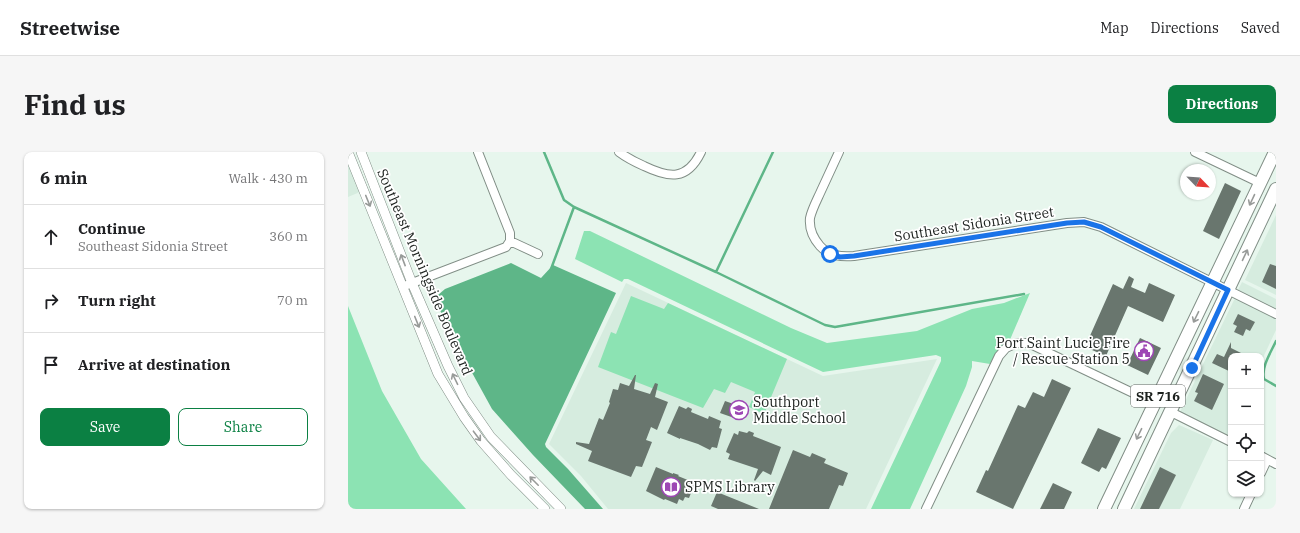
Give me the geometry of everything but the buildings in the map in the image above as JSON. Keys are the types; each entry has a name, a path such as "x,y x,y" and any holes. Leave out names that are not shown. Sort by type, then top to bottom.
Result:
{"main road":[{"name":"SR 716","path":"1104,509 1275,152"},
{"name":"SR 716","path":"1124,509 1276,189"}],"street":[{"name":"Southeast Morningside Boulevard","path":"348,152 438,374 464,418 481,441 511,475 545,509"},
{"name":"Southeast Morningside Boulevard","path":"361,152 412,283 448,366 464,398 496,442 558,508"},
{"path":"402,286 506,247 510,241 510,233 478,152"},
{"path":"619,152 626,158 652,170 665,175 678,175 689,170 701,152"},
{"name":"Southeast Sidonia Street","path":"839,152 814,205 810,218 811,232 815,241 821,248 830,254 840,257 861,255 1067,223 1084,222 1101,227 1276,314"},
{"path":"1195,152 1260,183"},
{"path":"362,186 372,182"},
{"path":"510,241 538,254"},
{"path":"926,509 999,356 1006,348 1017,343 1028,343 1154,403"},
{"path":"464,418 473,412"},
{"path":"1171,412 1228,440"},
{"path":"1264,458 1276,464"},
{"path":"1244,509 1250,497"}],"shaded area":[{"path":"348,163 360,192 348,197"},
{"path":"1276,215 1276,295 1245,280"},
{"path":"584,231 590,231 791,328 827,343 917,331 972,309 1004,303 1030,293 1009,342 1000,349 990,364 972,361 972,367 966,386 910,509 871,509 941,361 941,357 936,355 823,372 628,279 624,279 622,282 575,259"},
{"path":"511,263 541,278 553,265 616,293 545,444 546,447 568,469 603,509 585,509 533,455 492,409 459,349 435,300 445,289"},
{"path":"1242,282 1276,299 1276,309 1238,290"},
{"name":"Southport Middle School","path":"626,283 823,376 937,359 866,509 608,509 581,476 549,444"},
{"path":"631,296 664,309 668,303 787,359 764,414 749,407 755,392 731,382 725,393 714,389 703,408 598,367 611,332 616,334"},
{"path":"1235,298 1276,318 1276,330 1264,356 1264,353 1228,353 1227,435 1180,412"},
{"path":"348,306 382,391 421,459 466,509 348,509"},
{"path":"1179,425 1213,440 1180,509 1134,509 1171,433"}],"waterway":[{"path":"544,152 564,200 574,207 716,272 825,325 835,327 1024,294"},
{"path":"716,272 773,152"},
{"path":"551,269 574,207"},
{"path":"1276,341 1267,360 1263,374 1264,379 1276,386"}],"place":[{"name":"Port Saint Lucie Fire / Rescue Station 5","path":"1144,351"},
{"name":"Southport Middle School","path":"739,410"},
{"name":"SPMS Library","path":"671,487"}],"route":[{"path":"830,254 840,257 854,256 1067,223 1084,222 1101,227 1228,290 1192,368"}]}
